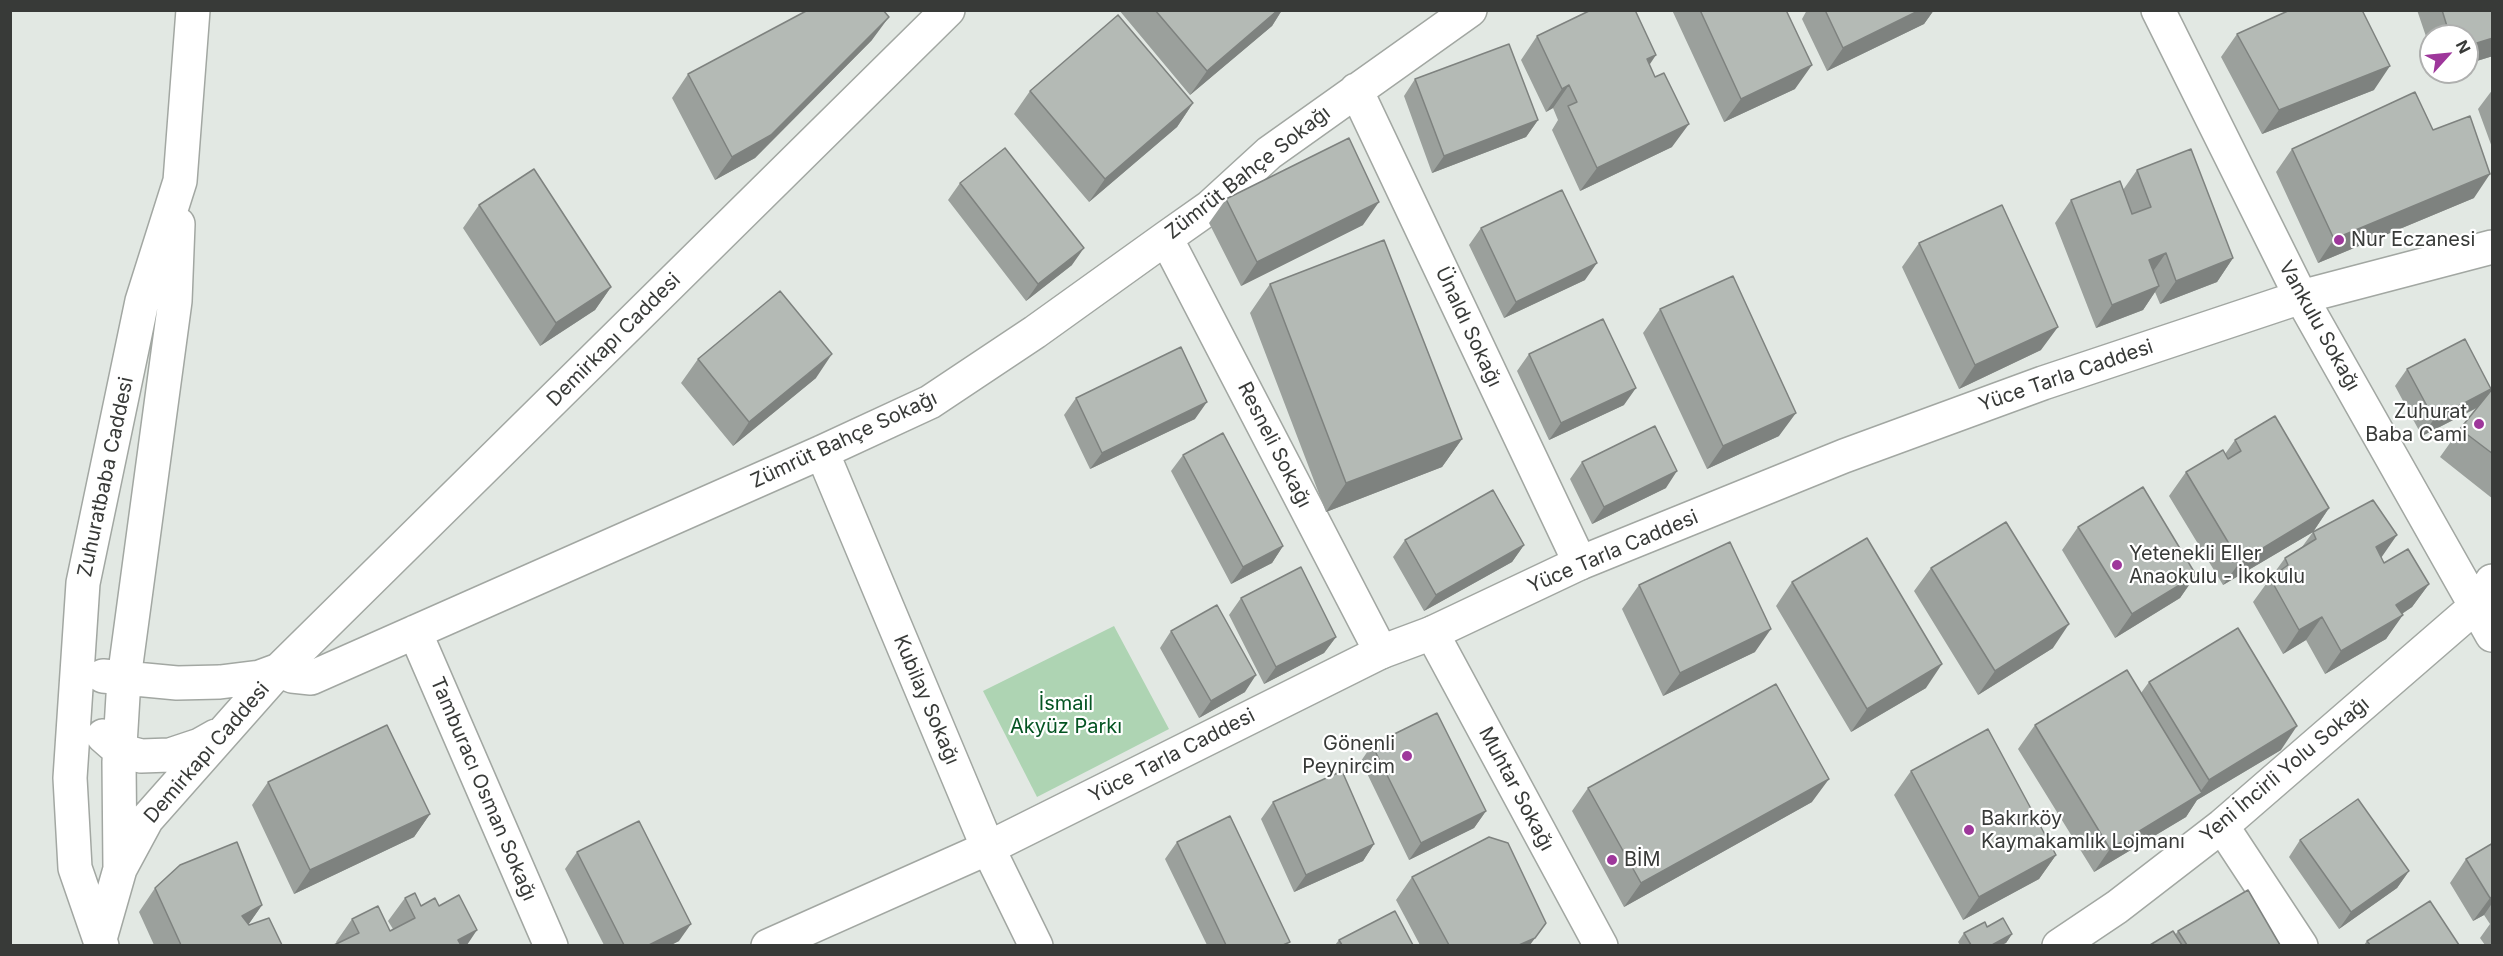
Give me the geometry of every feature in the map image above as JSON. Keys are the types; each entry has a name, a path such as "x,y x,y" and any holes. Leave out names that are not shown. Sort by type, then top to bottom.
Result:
{"street":[{"name":"Zuhuratbaba Caddesi","path":"101,942 75,868 70,778 83,583 142,301 180,181 193,10"},
{"name":"Demirkapı Caddesi","path":"120,868 147,819 279,670 948,10"},
{"name":"Zümrüt Bahçe Sokağı","path":"279,670 292,676 311,678 930,402 1035,332 1209,207 1269,153 1470,10"},
{"name":"Vankulu Sokağı","path":"2158,10 2301,297 2484,594 2493,635"},
{"name":"Ünaldı Sokağı","path":"1356,90 1580,563"},
{"path":"101,942 120,868 119,750 124,679 175,301 180,181"},
{"name":"Resneli Sokağı","path":"1166,238 1381,652"},
{"name":"Yüce Tarla Caddesi","path":"768,945 988,848 1381,652 1432,633 1580,563 1866,448 2043,383 2301,297 2493,247"},
{"name":"Kubilay Sokağı","path":"822,452 988,848 1036,945"},
{"name":"Yeni İncirli Yolu Sokağı","path":"2059,945 2117,907 2222,826 2484,594"},
{"name":"Tamburacı Osman Sokağı","path":"415,632 551,945"},
{"name":"Muhtar Sokağı","path":"1432,633 1601,945"},
{"name":"Demirkapı Caddesi","path":"76,686 124,679 177,683 220,682 261,677 279,670"},
{"path":"76,686 99,733 119,750 141,756 170,755 200,745 225,731"},
{"path":"2222,826 2301,945"}],"green space":[{"name":"İsmail Akyüz Parkı","path":"1114,626 1169,729 1037,797 983,691"}],"building":[{"path":"808,10 883,10 889,17 771,135 732,157 688,74"},
{"path":"1155,10 1278,10 1207,71"},
{"path":"1591,10 1635,10 1656,55 1647,59 1655,77 1664,73 1689,124 1597,168 1568,106 1577,102 1569,85 1562,89 1537,36"},
{"path":"1700,10 1786,10 1812,65 1741,99"},
{"path":"1825,10 1920,10 1843,48"},
{"path":"2290,10 2362,10 2390,66 2279,110 2237,34"},
{"path":"2442,10 2493,10 2493,38 2479,42 2479,24 2446,24"},
{"path":"1118,15 1193,103 1105,179 1030,91"},
{"path":"1509,44 1538,120 1444,156 1415,79"},
{"path":"2415,92 2433,130 2470,116 2490,174 2334,239 2292,149"},
{"path":"1349,138 1379,202 1257,262 1226,199"},
{"path":"1005,148 1084,248 1038,284 960,183"},
{"path":"2191,149 2233,258 2176,281 2166,253 2149,260 2159,286 2112,305 2071,200 2120,181 2132,214 2151,207 2137,170"},
{"path":"534,169 611,287 556,323 479,205"},
{"path":"1562,190 1597,263 1516,302 1481,228"},
{"path":"2002,205 2058,327 1975,365 1919,243"},
{"path":"1384,240 1462,439 1346,483 1270,284"},
{"path":"1733,276 1796,413 1723,446 1660,309"},
{"path":"780,291 832,354 749,422 698,359"},
{"path":"1603,319 1636,388 1561,423 1529,354"},
{"path":"2465,339 2491,389 2434,419 2407,369"},
{"path":"1181,347 1207,402 1102,453 1076,398"},
{"path":"2493,388 2493,454 2460,429"},
{"path":"2275,416 2329,508 2240,562 2186,472 2223,450 2228,459 2241,451 2235,440"},
{"path":"1655,426 1677,471 1604,507 1582,462"},
{"path":"1223,433 1283,546 1243,567 1183,455"},
{"path":"2143,487 2196,575 2132,614 2078,527"},
{"path":"1493,490 1524,545 1436,595 1405,540"},
{"path":"2373,500 2397,535 2376,547 2384,563 2408,549 2429,584 2396,605 2403,615 2341,651 2322,617 2299,630 2270,578 2288,565 2285,558 2316,539 2313,532"},
{"path":"2006,522 2069,624 1995,671 1931,568"},
{"path":"1867,538 1942,664 1867,709 1792,582"},
{"path":"1730,542 1771,629 1680,673 1639,585"},
{"path":"1301,567 1336,637 1276,667 1241,598"},
{"path":"1217,605 1256,675 1211,701 1171,631"},
{"path":"2238,628 2297,726 2209,780 2149,682"},
{"path":"2127,670 2202,793 2110,849 2035,725"},
{"path":"1776,684 1829,779 1641,883 1588,788"},
{"path":"1437,713 1486,811 1421,843 1372,745"},
{"path":"387,725 430,814 310,870 268,782"},
{"name":"Bakırköy Kaymakamlık Lojmanı","path":"1988,729 2056,855 1979,897 1911,771"},
{"path":"1342,771 1374,844 1306,875 1273,802"},
{"path":"2358,799 2409,871 2351,912 2300,840"},
{"path":"1230,816 1290,942 1283,945 1226,945 1177,842"},
{"path":"639,821 691,924 649,945 624,945 577,852"},
{"path":"1489,837 1508,843 1546,923 1535,938 1519,945 1449,945 1412,877"},
{"path":"237,842 262,905 242,916 249,925 269,918 282,945 181,945 155,888 180,865"},
{"path":"2493,843 2493,896 2490,898 2466,859"},
{"path":"2248,890 2280,945 2187,945 2178,931"},
{"path":"415,893 421,906 435,898 439,906 459,895 477,930 458,940 461,945 334,945 359,933 352,919 378,906 390,931 415,918 405,898"},
{"path":"2430,901 2459,945 2370,945 2367,941"},
{"path":"1395,911 1413,945 1342,945 1339,940"},
{"path":"2003,918 2012,934 1992,945 1971,945 1964,933 1985,922 1987,927"},
{"path":"2173,931 2182,945 2150,945"}],"place":[{"name":"Nur Eczanesi","path":"2339,240"},
{"name":"Zuhurat Baba Cami","path":"2479,424"},
{"name":"Yetenekli Eller Anaokulu - İkokulu","path":"2117,565"},
{"name":"Gönenli Peynircim","path":"1407,756"},
{"name":"Bakırköy Kaymakamlık Lojmanı","path":"1969,830"},
{"name":"BİM","path":"1612,860"}]}
